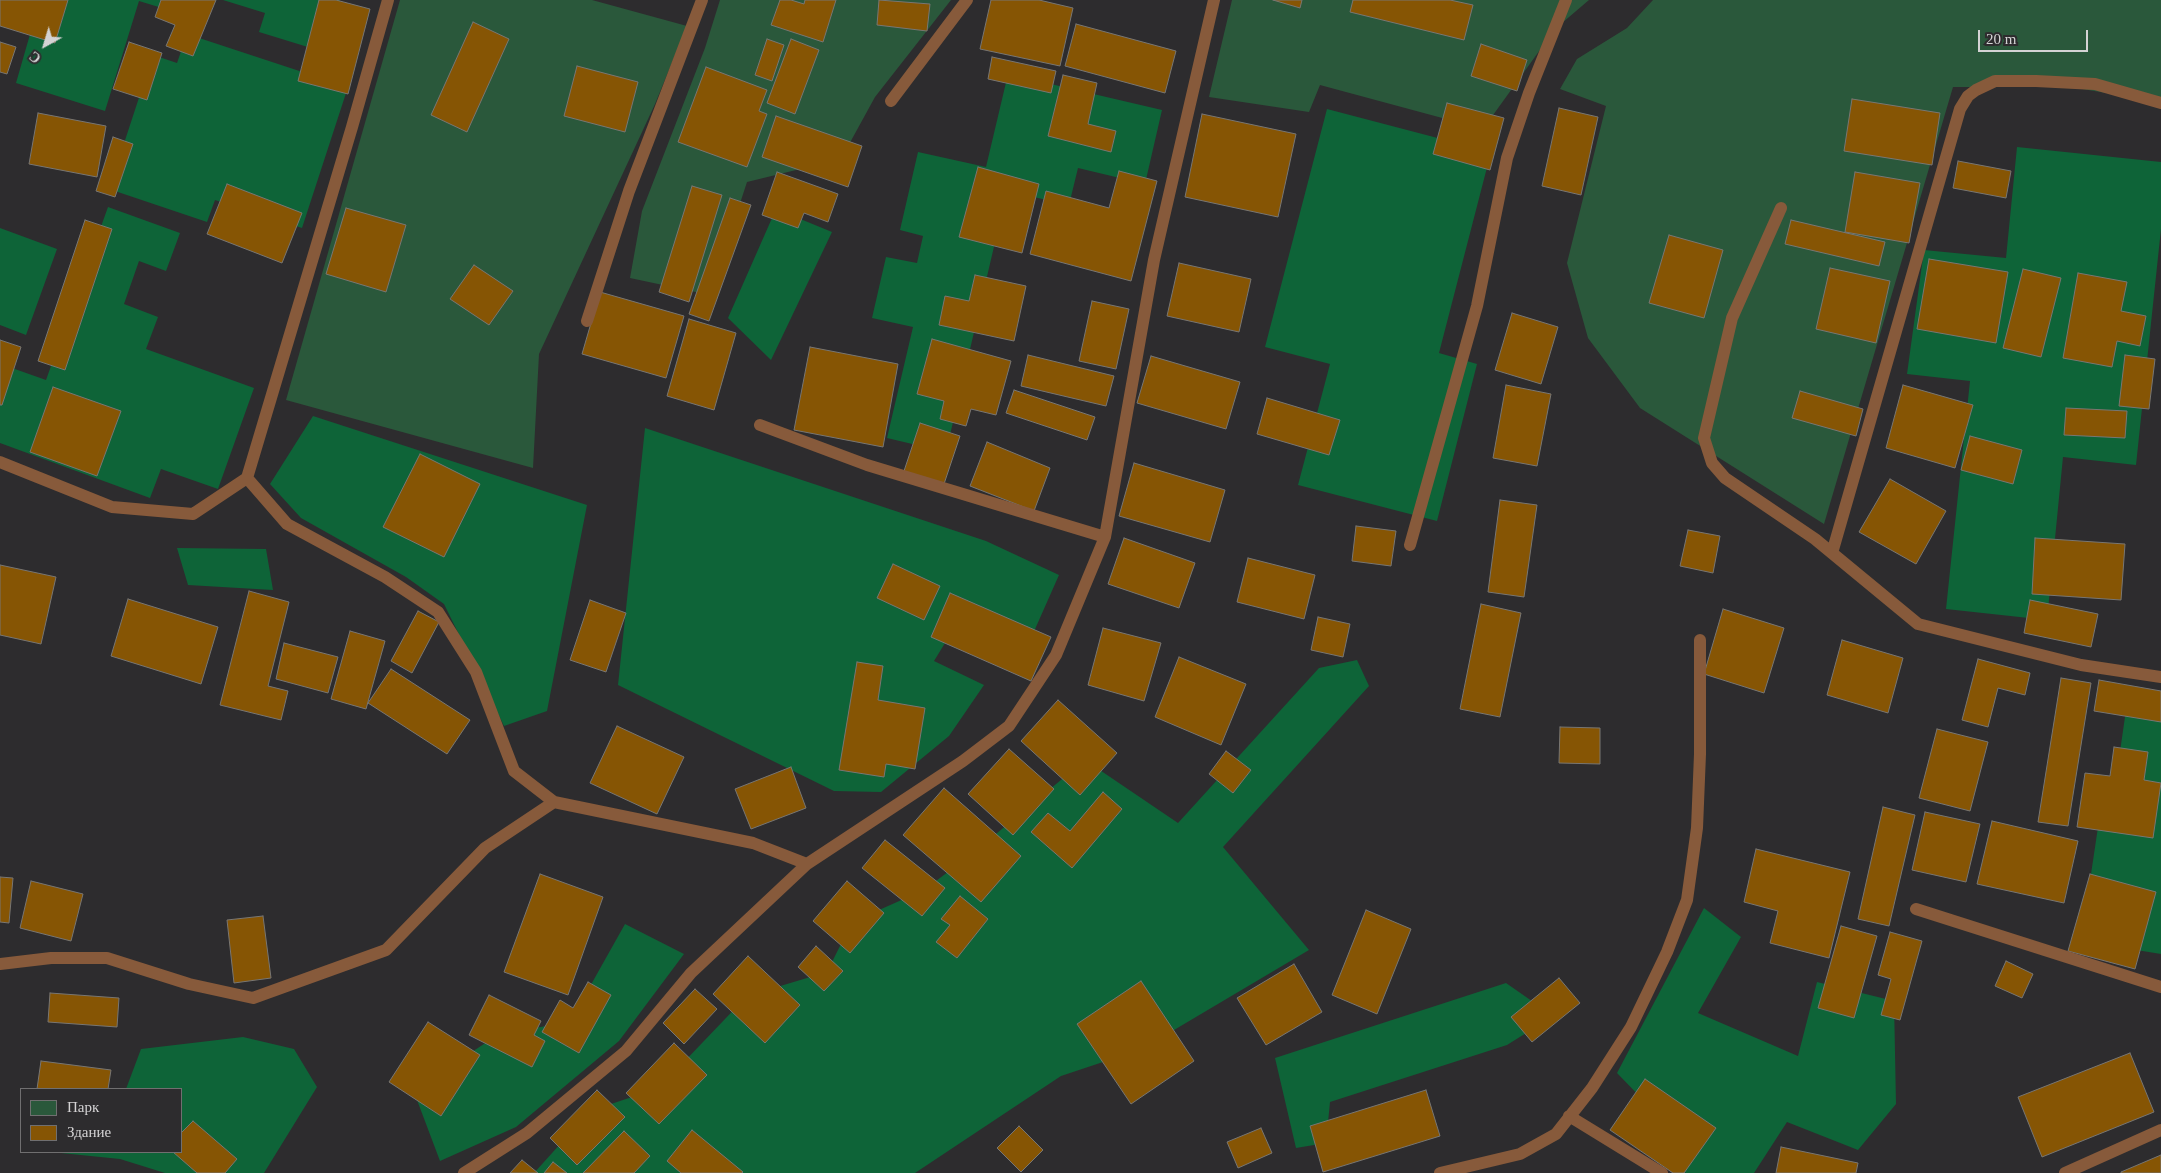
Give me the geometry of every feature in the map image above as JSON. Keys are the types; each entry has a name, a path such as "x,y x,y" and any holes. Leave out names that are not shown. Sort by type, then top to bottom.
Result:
{"lane":[{"path":"0,462 112,507 193,514 246,478 349,137 388,0"},
{"path":"587,321 629,191 702,0"},
{"path":"891,101 967,0"},
{"path":"464,1173 527,1133 626,1051 691,973 807,864 963,761 1009,726 1056,655 1106,537 1154,260 1214,0"},
{"path":"1410,545 1477,306 1506,158 1529,92 1566,0"},
{"path":"1832,553 1960,109 1968,96 1995,81 2036,81 2095,84 2161,103"},
{"path":"1781,208 1732,318 1704,438 1712,463 1725,478 1832,553 1918,624 2081,665 2161,677"},
{"path":"760,425 866,465 1106,537"},
{"path":"246,478 287,524 386,578 438,612 476,672 514,771 554,802 753,843 807,864"},
{"path":"1440,1173 1520,1154 1556,1134 1592,1088 1631,1027 1667,952 1687,900 1697,828 1700,754 1700,640"},
{"path":"0,964 51,958 107,958 189,984 253,998 386,950 486,848 554,802"},
{"path":"1916,908 2161,987"},
{"path":"1569,1116 1662,1173"},
{"path":"2065,1173 2161,1130"}],"green space":[{"path":"62,0 179,0 175,12 139,1 105,111 16,83 39,3"},
{"path":"223,0 340,0 324,52 259,32 265,13"},
{"path":"400,0 592,0 687,26 655,104 539,354 533,468 286,400"},
{"path":"720,0 951,0 875,97 841,159 747,182 710,295 630,278 642,211 705,48"},
{"path":"1232,0 1589,0 1555,29 1483,129 1320,85 1309,112 1209,97"},
{"path":"1653,0 2161,0 2161,102 2070,87 1953,87 1824,524 1640,408 1588,338 1567,263 1606,106 1560,89 1577,59 1627,28"},
{"path":"187,34 348,87 302,228 215,200 207,222 109,189 153,55 177,63"},
{"path":"1008,74 1162,110 1145,184 1078,168 1069,205 1007,191 946,452 887,438 913,327 872,318 886,257 917,263 923,236 900,230 918,152 986,167"},
{"path":"1327,109 1491,152 1439,353 1477,364 1437,521 1298,485 1330,364 1265,347"},
{"path":"2017,147 2161,162 2161,229 2136,465 2063,457 2047,620 1946,609 1970,381 1907,374 1924,250 2006,258"},
{"path":"108,207 180,233 166,271 139,261 124,304 158,317 146,349 254,388 218,489 161,469 150,498 0,443 0,403 12,368 46,380"},
{"path":"776,209 832,232 771,360 728,318"},
{"path":"0,228 57,249 26,335 0,325"},
{"path":"313,416 587,505 547,711 504,726 444,604 406,577 301,518 270,484"},
{"path":"645,428 986,541 1059,575 1028,645 964,612 934,661 984,685 949,736 881,792 834,791 618,685"},
{"path":"177,548 266,549 273,590 188,585"},
{"path":"1357,660 1369,686 1223,847 1309,950 1142,1049 1061,1076 915,1173 534,1173 590,1111 659,1088 747,996 827,972 852,922 924,890 973,853 1085,760 1178,823 1319,668"},
{"path":"2127,703 2161,708 2161,954 2081,941 2101,807 2112,807"},
{"path":"1704,908 1741,937 1698,1013 1798,1056 1817,982 1894,1001 1896,1104 1858,1150 1787,1122 1754,1173 1686,1173 1624,1132 1647,1104 1617,1073"},
{"path":"625,924 684,954 619,1041 516,1127 440,1161 417,1100 419,1087 499,1034 570,1022"},
{"path":"1506,983 1539,1006 1539,1025 1507,1045 1330,1102 1326,1143 1296,1148 1275,1058"},
{"path":"243,1037 294,1049 317,1087 264,1173 165,1173 120,1159 61,1153 182,1153 182,1088 126,1088 141,1049"}],"building":[{"path":"0,0 68,0 55,43 0,26"},
{"path":"161,0 216,0 193,56 166,46 175,25 155,17"},
{"path":"319,0 336,0 370,9 348,94 298,81"},
{"path":"780,0 791,0 804,4 805,0 836,0 823,42 771,25"},
{"path":"879,0 930,4 927,31 877,25"},
{"path":"991,0 1039,0 1073,8 1060,66 980,49"},
{"path":"1273,0 1302,0 1300,8"},
{"path":"1353,0 1450,0 1473,5 1464,40 1350,12"},
{"path":"473,22 509,39 467,132 431,115"},
{"path":"1076,24 1176,51 1165,93 1065,66"},
{"path":"767,39 784,45 772,81 755,75"},
{"path":"791,39 819,50 795,114 767,103"},
{"path":"0,42 16,47 7,74 0,72"},
{"path":"129,42 162,53 147,100 113,89"},
{"path":"1481,44 1527,60 1517,91 1471,76"},
{"path":"992,57 1056,71 1051,93 988,79"},
{"path":"577,66 638,82 625,132 564,116"},
{"path":"706,67 767,90 759,111 767,114 747,167 678,142"},
{"path":"1063,75 1097,83 1088,124 1116,131 1111,152 1048,136"},
{"path":"1852,99 1940,113 1932,165 1844,151"},
{"path":"1447,103 1504,118 1490,170 1433,154"},
{"path":"1559,108 1598,117 1581,195 1542,186"},
{"path":"38,113 106,126 97,177 29,164"},
{"path":"1202,114 1296,134 1278,217 1185,197"},
{"path":"776,116 862,146 848,187 762,157"},
{"path":"113,137 133,144 115,197 96,191"},
{"path":"1958,161 2011,171 2006,198 1953,188"},
{"path":"978,167 1039,184 1022,253 959,237"},
{"path":"1119,171 1157,181 1131,281 1030,254 1046,191 1109,208"},
{"path":"777,172 838,194 828,222 804,213 798,228 762,215"},
{"path":"1855,172 1920,183 1909,243 1845,232"},
{"path":"227,184 302,213 282,263 207,234"},
{"path":"692,186 722,195 689,302 659,292"},
{"path":"730,198 751,205 709,321 689,314"},
{"path":"346,208 406,225 386,292 326,274"},
{"path":"85,220 112,229 65,370 38,361"},
{"path":"1791,220 1885,242 1879,266 1785,244"},
{"path":"1669,235 1723,250 1704,318 1649,303"},
{"path":"1929,259 2008,272 1996,343 1917,329"},
{"path":"1179,263 1251,279 1239,332 1167,316"},
{"path":"474,265 513,291 489,325 450,299"},
{"path":"1830,268 1890,281 1876,343 1816,329"},
{"path":"2023,269 2061,278 2041,357 2003,348"},
{"path":"2078,273 2127,282 2121,311 2146,316 2140,346 2117,341 2112,367 2063,358"},
{"path":"975,275 1026,286 1014,341 939,325 945,296 969,301"},
{"path":"600,292 684,316 666,378 582,354"},
{"path":"1092,301 1129,309 1116,369 1079,361"},
{"path":"1512,313 1558,327 1541,384 1495,370"},
{"path":"689,319 736,333 714,410 667,396"},
{"path":"932,339 1011,361 996,415 971,409 966,426 940,419 944,401 917,394"},
{"path":"0,340 21,347 2,405 0,405"},
{"path":"810,347 898,364 883,447 794,430"},
{"path":"1028,355 1114,376 1106,406 1021,386"},
{"path":"2125,355 2155,359 2149,409 2119,406"},
{"path":"1151,356 1240,382 1226,429 1137,403"},
{"path":"1506,385 1551,394 1537,466 1493,458"},
{"path":"1903,385 1973,405 1955,468 1886,448"},
{"path":"53,387 121,411 97,476 30,452"},
{"path":"1014,390 1095,417 1087,440 1006,413"},
{"path":"1800,391 1863,409 1856,436 1792,418"},
{"path":"1267,398 1340,420 1329,455 1257,434"},
{"path":"2066,408 2127,411 2125,438 2064,435"},
{"path":"920,423 960,436 943,487 903,474"},
{"path":"1970,436 2022,450 2013,484 1961,470"},
{"path":"987,442 1050,468 1034,511 970,486"},
{"path":"420,454 480,484 444,557 383,527"},
{"path":"1134,463 1225,490 1210,542 1119,516"},
{"path":"1890,479 1946,511 1916,564 1859,532"},
{"path":"1500,500 1537,505 1524,597 1488,592"},
{"path":"1356,526 1396,531 1391,566 1352,561"},
{"path":"1688,530 1720,536 1713,573 1680,566"},
{"path":"1124,538 1195,563 1179,608 1108,584"},
{"path":"2035,538 2125,544 2121,600 2032,594"},
{"path":"1248,558 1315,575 1304,619 1237,602"},
{"path":"893,564 940,586 924,620 877,598"},
{"path":"0,565 56,577 41,644 0,635"},
{"path":"249,591 289,602 268,686 288,691 281,720 220,705"},
{"path":"950,593 1051,637 1031,681 931,637"},
{"path":"128,599 218,627 201,684 111,656"},
{"path":"590,600 626,613 606,672 570,660"},
{"path":"2030,600 2098,614 2091,647 2024,633"},
{"path":"1481,604 1521,613 1500,717 1460,709"},
{"path":"1723,609 1784,628 1764,693 1704,674"},
{"path":"418,611 439,622 412,673 391,661"},
{"path":"1318,617 1350,624 1343,657 1311,650"},
{"path":"1103,628 1161,643 1144,701 1088,685"},
{"path":"350,631 385,641 366,709 331,699"},
{"path":"1842,640 1903,658 1888,713 1827,695"},
{"path":"284,643 338,657 328,693 276,679"},
{"path":"1179,657 1246,684 1221,745 1155,717"},
{"path":"1978,659 2030,673 2025,695 1998,688 1988,727 1962,720"},
{"path":"857,662 883,666 878,700 925,708 915,769 886,764 884,777 839,770"},
{"path":"391,669 470,720 447,754 368,703"},
{"path":"2061,678 2091,683 2068,826 2038,822"},
{"path":"2099,680 2161,691 2161,722 2094,711"},
{"path":"1058,700 1117,753 1080,795 1021,741"},
{"path":"617,726 684,757 657,814 590,783"},
{"path":"1560,727 1600,728 1600,764 1559,763"},
{"path":"1937,729 1988,742 1970,811 1919,798"},
{"path":"2114,747 2148,752 2144,780 2161,783 2153,838 2077,827 2085,773 2110,776"},
{"path":"1009,749 1054,789 1013,835 968,794"},
{"path":"1226,751 1251,770 1233,793 1209,774"},
{"path":"791,767 806,808 751,829 735,789"},
{"path":"944,788 1021,856 981,902 903,835"},
{"path":"1103,792 1122,809 1072,868 1031,832 1048,813 1070,831"},
{"path":"1883,807 1915,815 1889,926 1858,919"},
{"path":"1925,812 1980,824 1966,882 1912,870"},
{"path":"1992,821 2078,841 2064,903 1977,884"},
{"path":"885,840 945,888 922,916 862,868"},
{"path":"1756,849 1850,872 1829,958 1770,943 1778,911 1744,902"},
{"path":"540,874 603,897 568,995 504,972"},
{"path":"2090,874 2156,892 2135,969 2068,951"},
{"path":"0,877 13,878 9,923 0,922"},
{"path":"31,881 83,894 71,941 20,928"},
{"path":"847,881 884,913 850,953 813,921"},
{"path":"960,896 988,919 957,958 936,942 950,925 941,919"},
{"path":"1366,910 1411,929 1377,1014 1332,995"},
{"path":"263,916 271,978 234,983 227,920"},
{"path":"1841,926 1877,936 1854,1018 1818,1008"},
{"path":"1890,932 1922,941 1900,1020 1881,1015 1891,979 1878,975"},
{"path":"816,946 843,971 824,991 798,967"},
{"path":"748,956 800,1005 765,1043 713,994"},
{"path":"2006,961 2033,974 2022,998 1995,986"},
{"path":"1294,964 1322,1012 1266,1045 1237,998"},
{"path":"1559,978 1580,1003 1532,1042 1511,1017"},
{"path":"1141,981 1194,1061 1131,1104 1077,1024"},
{"path":"588,982 611,995 579,1053 542,1032 560,1000 573,1008"},
{"path":"695,989 717,1009 684,1044 663,1023"},
{"path":"50,993 119,998 117,1027 48,1022"},
{"path":"489,995 541,1021 534,1035 545,1041 532,1067 469,1035"},
{"path":"428,1022 480,1055 441,1116 389,1082"},
{"path":"674,1043 707,1075 659,1124 626,1093"},
{"path":"2130,1053 2154,1112 2042,1157 2018,1097"},
{"path":"41,1061 111,1070 108,1088 37,1088"},
{"path":"1645,1079 1716,1128 1684,1173 1673,1173 1610,1130"},
{"path":"597,1090 625,1117 577,1165 550,1138"},
{"path":"1426,1090 1440,1136 1323,1172 1310,1126"},
{"path":"193,1121 237,1159 225,1173 197,1173 174,1153 182,1153 182,1132"},
{"path":"1019,1126 1043,1150 1021,1172 997,1148"},
{"path":"1261,1128 1272,1153 1238,1168 1227,1142"},
{"path":"692,1130 743,1172 681,1173 667,1161"},
{"path":"624,1131 650,1156 634,1173 583,1173"},
{"path":"1781,1147 1858,1163 1856,1173 1776,1173"},
{"path":"2161,1155 2161,1173 2121,1173 2121,1172"},
{"path":"522,1160 538,1173 510,1173"},
{"path":"553,1162 567,1173 544,1173"}]}
